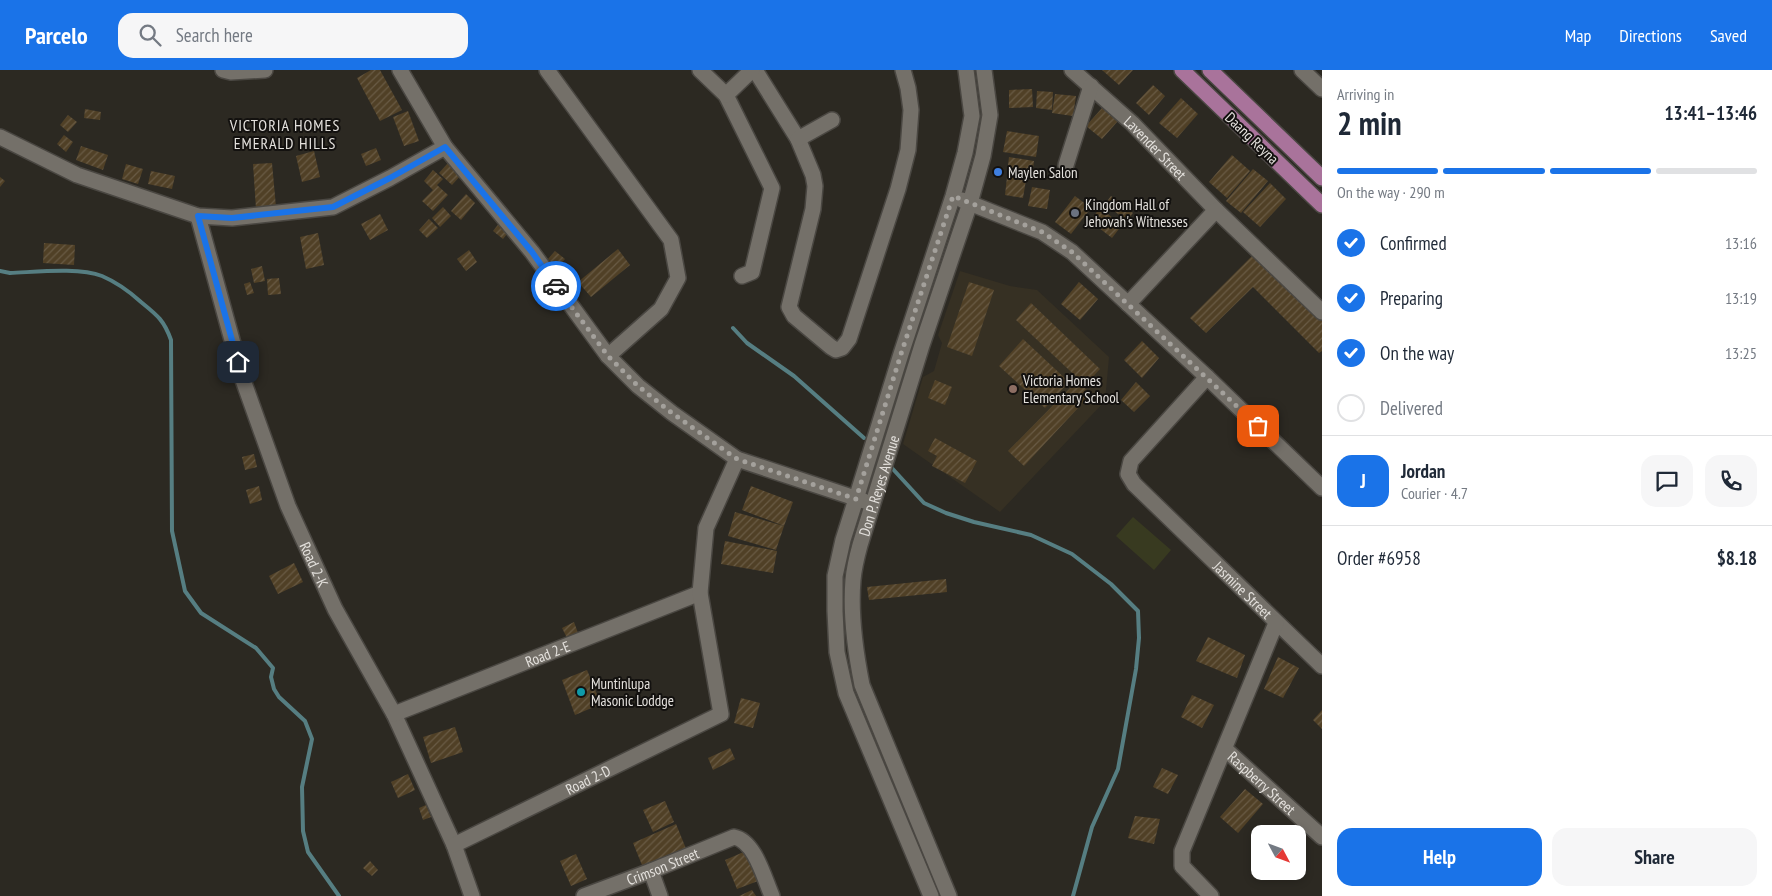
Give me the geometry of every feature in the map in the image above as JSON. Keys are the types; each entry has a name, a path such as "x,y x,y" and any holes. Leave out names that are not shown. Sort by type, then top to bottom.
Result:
{"main road":[{"name":"Daang Reyna","path":"1182,70 1322,205"},
{"name":"Daang Reyna","path":"1210,70 1322,178"}],"street":[{"path":"224,70 231,72 265,70"},
{"path":"400,70 445,147 532,252 608,356 638,386 737,459 873,504"},
{"path":"547,70 671,240 678,278 661,309 608,356"},
{"path":"700,70 726,95 772,188 752,272 742,276"},
{"path":"726,95 752,70"},
{"path":"755,70 798,138 813,175 815,186 813,209 788,307 794,316 836,350 842,348 849,339 898,189 908,150 911,110 903,70"},
{"name":"Don P. Reyes Avenue","path":"931,896 846,693 837,652 835,576 843,540 965,153 972,116 966,70"},
{"name":"Don P. Reyes Avenue","path":"949,896 862,685 855,648 852,612 853,578 860,545 922,345 970,203 990,115 984,70"},
{"name":"Lavender Street","path":"1072,70 1132,123 1216,210 1322,312"},
{"path":"1302,70 1322,89"},
{"path":"1066,166 1091,86"},
{"path":"798,138 832,120"},
{"path":"0,138 77,175 198,216 232,218 333,207 445,147"},
{"path":"953,196 1042,232 1072,252 1207,377 1322,488"},
{"path":"1128,304 1216,210"},
{"name":"Road 2-K","path":"198,216 243,380 288,506 334,609 394,714 454,845 472,896"},
{"name":"Jasmine Street","path":"1207,377 1130,461 1128,474 1134,484 1276,622 1182,851 1182,866 1211,896"},
{"path":"700,593 706,528 737,459"},
{"name":"Road 2-E","path":"394,714 700,593"},
{"name":"Road 2-D","path":"454,845 721,714 700,593"},
{"path":"1276,622 1322,666"},
{"name":"Raspberry Street","path":"1225,749 1322,837"},
{"name":"Crimson Street","path":"584,896 728,839 741,838 752,849 772,896"},
{"path":"651,871 660,896"}],"shaded area":[{"name":"Victoria Homes Elementary School","path":"960,271 1010,286 1037,290 1109,357 1105,401 1000,512 903,444 923,377 934,371 942,343 938,335"}],"green space":[{"path":"1133,517 1171,550 1154,570 1116,536"}],"building":[{"path":"371,70 380,70 402,110 380,121 357,78"},
{"path":"1102,70 1133,70 1119,85"},
{"path":"1153,85 1165,96 1149,115 1136,103"},
{"path":"1032,89 1033,107 1009,108 1009,90"},
{"path":"1037,91 1053,92 1052,110 1036,108"},
{"path":"1055,94 1076,96 1073,116 1052,113"},
{"path":"1181,98 1198,114 1177,138 1159,123"},
{"path":"1102,108 1118,121 1102,139 1086,126"},
{"path":"85,109 101,112 100,120 84,118"},
{"path":"408,111 419,141 404,146 393,117"},
{"path":"68,115 77,122 68,132 60,125"},
{"path":"1007,131 1039,136 1036,157 1003,152"},
{"path":"64,135 73,142 66,152 57,144"},
{"path":"81,146 108,155 103,170 76,160"},
{"path":"376,148 381,160 366,166 361,154"},
{"path":"314,151 320,177 302,182 296,156"},
{"path":"1232,155 1250,171 1227,198 1209,182"},
{"path":"1009,157 1034,161 1032,176 1007,173"},
{"path":"449,162 462,174 452,185 439,173"},
{"path":"272,163 276,207 256,209 253,164"},
{"path":"126,164 143,169 138,184 122,179"},
{"path":"1253,169 1268,181 1241,213 1226,201"},
{"path":"433,170 443,179 437,185 448,195 433,211 422,201 433,190 424,181"},
{"path":"151,171 175,176 172,189 148,184"},
{"path":"0,177 5,181 0,187"},
{"path":"1007,177 1026,180 1023,198 1005,195"},
{"path":"1270,183 1286,199 1260,227 1243,212"},
{"path":"1032,187 1050,190 1047,209 1028,206"},
{"path":"466,194 475,203 461,220 451,211"},
{"name":"Kingdom Hall of Jehovah's Witnesses","path":"1075,196 1091,208 1071,234 1055,222"},
{"path":"1111,196 1133,213 1127,221 1105,204"},
{"path":"443,207 451,216 440,227 432,218"},
{"path":"1100,208 1122,225 1112,238 1090,221"},
{"path":"380,214 388,230 370,240 361,224"},
{"path":"429,219 438,228 427,238 419,230"},
{"path":"501,221 511,229 503,239 493,231"},
{"path":"318,233 324,265 306,269 300,237"},
{"path":"44,243 75,245 74,265 43,263"},
{"path":"618,249 630,265 591,297 578,282"},
{"path":"469,250 477,262 466,271 457,259"},
{"path":"555,251 565,259 557,268 548,259"},
{"path":"1253,255 1322,321 1322,351 1319,353 1253,287 1206,333 1190,318"},
{"path":"262,266 265,281 254,283 251,269"},
{"path":"279,278 281,294 268,295 267,279"},
{"path":"250,282 254,293 247,295 244,284"},
{"path":"969,282 994,290 972,356 947,347"},
{"path":"1079,282 1098,299 1080,320 1061,304"},
{"path":"1031,303 1100,369 1085,385 1016,320"},
{"path":"1023,339 1069,382 1045,408 999,366"},
{"path":"1142,341 1159,358 1142,378 1124,360"},
{"path":"935,380 952,387 945,405 928,398"},
{"path":"1077,381 1091,394 1024,466 1008,451"},
{"path":"1136,382 1150,396 1134,412 1121,400"},
{"path":"935,438 977,461 965,483 932,466 937,456 928,451"},
{"path":"254,454 257,467 245,470 242,457"},
{"path":"259,486 262,500 250,504 246,490"},
{"path":"751,486 793,502 784,526 742,510"},
{"path":"735,512 784,526 776,550 728,536"},
{"path":"725,541 777,551 773,573 721,564"},
{"path":"294,563 303,582 278,594 269,576"},
{"path":"946,579 947,592 869,600 867,587"},
{"path":"574,622 578,633 567,638 562,628"},
{"path":"1208,637 1245,655 1237,678 1196,661"},
{"path":"1278,657 1299,668 1283,698 1264,689"},
{"name":"Muntinlupa Masonic Loddge","path":"587,670 601,704 575,715 562,680"},
{"path":"1192,695 1214,705 1202,728 1181,717"},
{"path":"741,698 760,703 753,728 734,723"},
{"path":"1322,710 1322,729 1313,720"},
{"path":"455,727 463,752 431,763 423,737"},
{"path":"730,748 735,759 713,770 708,758"},
{"path":"1162,768 1178,775 1168,794 1153,787"},
{"path":"408,774 415,790 398,798 391,782"},
{"path":"1245,789 1263,804 1238,833 1220,817"},
{"path":"665,801 674,822 653,832 643,810"},
{"path":"426,805 431,817 423,820 419,808"},
{"path":"1135,816 1160,819 1154,844 1128,838"},
{"path":"676,824 687,851 644,870 633,843"},
{"path":"746,851 758,881 737,889 725,860"},
{"path":"576,854 587,879 571,886 560,861"},
{"path":"370,861 378,870 372,876 363,868"},
{"path":"752,890 756,896 739,896"}],"waterway":[{"path":"0,271 10,273 70,271 93,273 102,276 118,284 156,314 166,327 171,340 172,531 185,591 201,613 256,648 273,668 271,677 274,689 279,697 305,721 312,739 302,787 303,831 308,852 339,896"},
{"path":"733,328 747,343 794,376 864,438"},
{"path":"891,467 924,503 946,513 974,522 1031,535 1072,554 1111,584 1138,611 1139,638 1136,669 1118,769 1092,827 1073,896"}],"way so far":[{"path":"556,286 608,356 638,386 672,413 737,459 856,499 953,196 1042,232 1072,252 1258,426"}],"place":[{"name":"Maylen Salon","path":"998,172"},
{"name":"Kingdom Hall of Jehovah's Witnesses","path":"1075,213"},
{"name":"Victoria Homes Elementary School","path":"1013,389"},
{"name":"Muntinlupa Masonic Loddge","path":"581,692"}],"district":[{"name":"VICTORIA HOMES EMERALD HILLS","path":"285,134"}],"route":[{"path":"238,362 198,216 232,218 333,207 445,147 532,252 556,286"}]}
